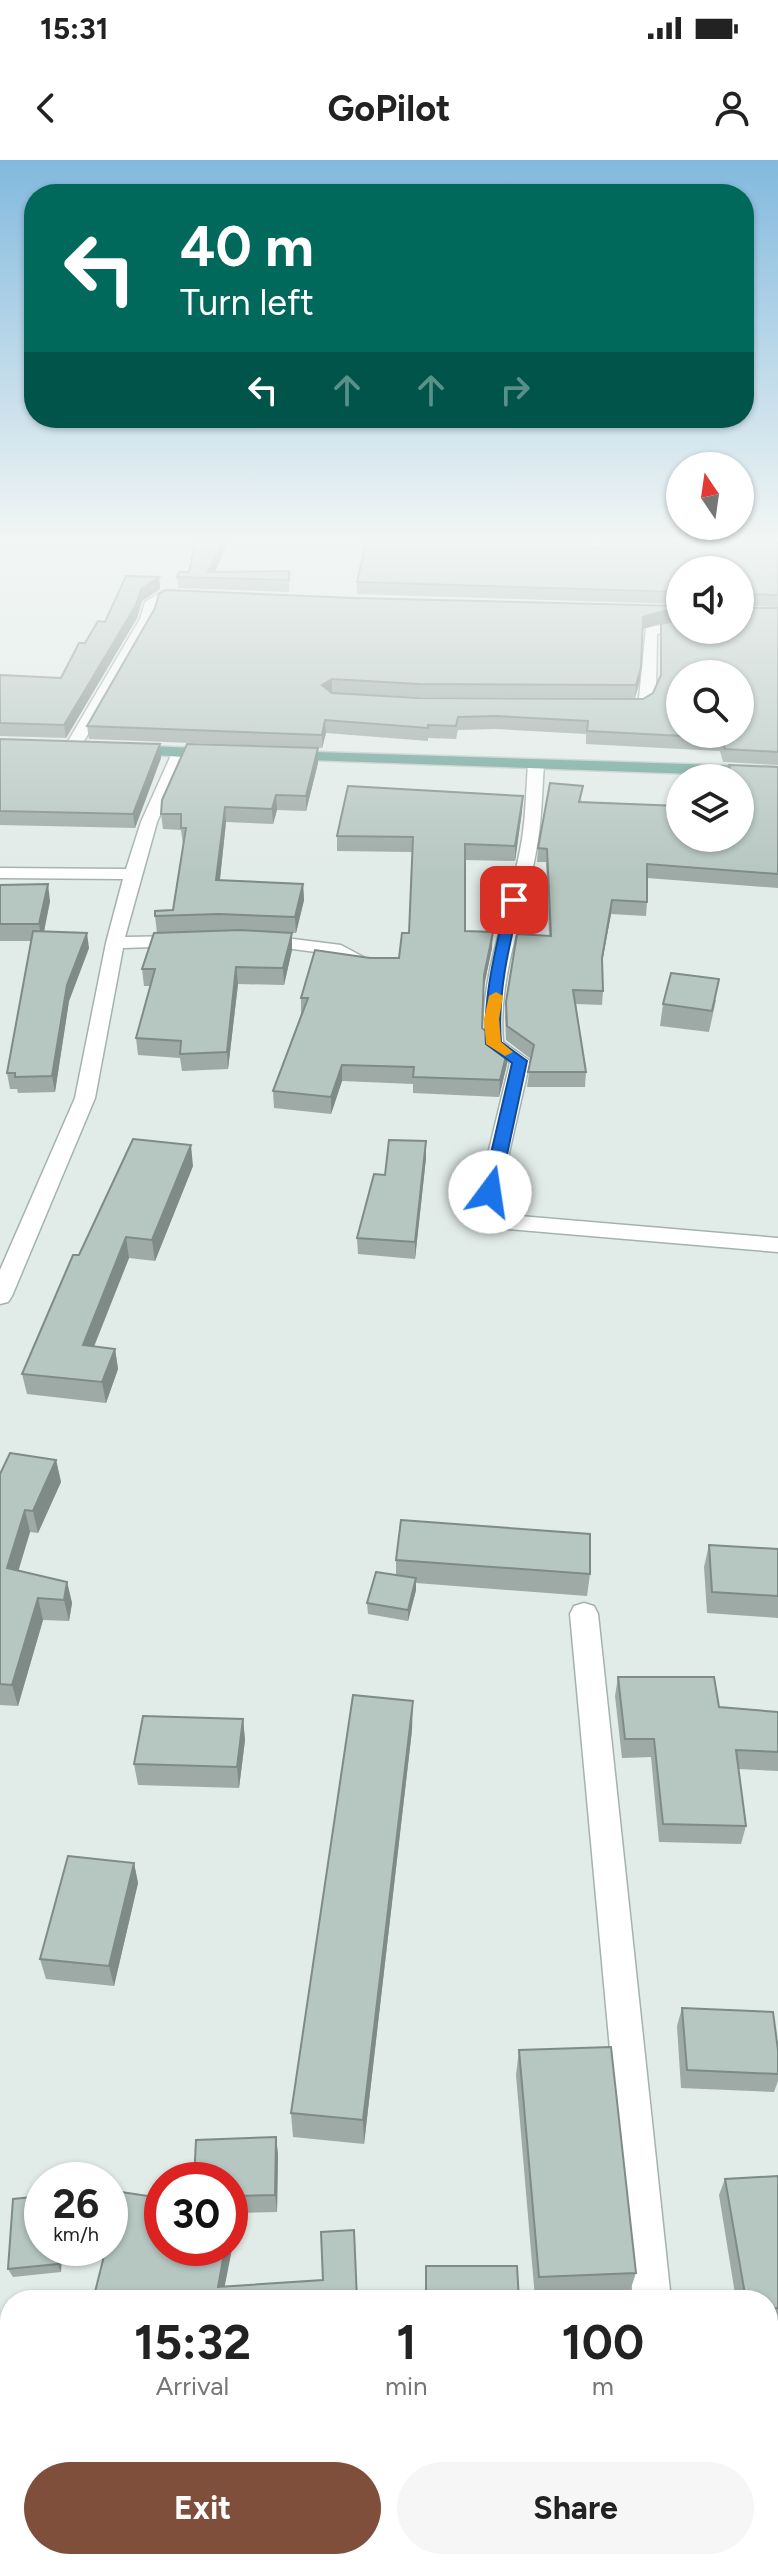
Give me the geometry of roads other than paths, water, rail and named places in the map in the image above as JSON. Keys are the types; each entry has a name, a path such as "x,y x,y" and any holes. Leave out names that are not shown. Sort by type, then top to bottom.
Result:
{"main road":[{"path":"118,750 227,754"},
{"path":"273,756 778,772"}],"street":[{"path":"72,748 129,650"},
{"path":"606,706 642,705 649,695 648,650"},
{"path":"0,1296 85,1098 115,943 133,874 149,822 180,753"},
{"path":"536,765 530,840 506,930 492,1019 494,1044 520,1061 512,1106 483,1220 778,1245"},
{"path":"0,873 133,874"},
{"path":"242,939 335,949 371,966"},
{"path":"115,943 200,941"},
{"path":"584,1614 651,2290"}]}
